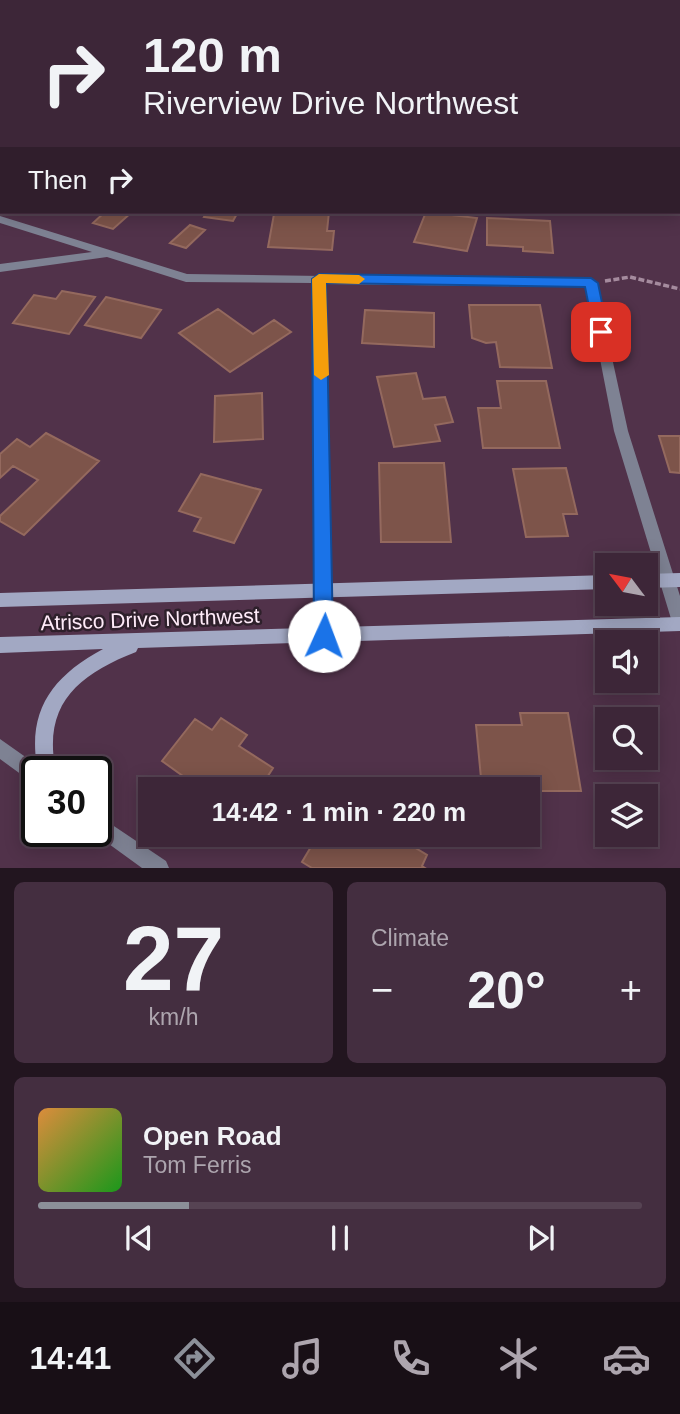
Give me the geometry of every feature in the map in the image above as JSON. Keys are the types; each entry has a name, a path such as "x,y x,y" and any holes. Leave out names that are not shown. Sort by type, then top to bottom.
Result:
{"main road":[{"name":"Atrisco Drive Northwest","path":"0,600 595,582"},
{"name":"Atrisco Drive Northwest","path":"0,645 680,623"},
{"path":"44,756 41,742 45,719 54,698 69,680 85,667 124,649 148,642"}],"street":[{"path":"0,219 186,278 591,283 621,431 674,580 680,623"},
{"path":"0,268 109,254"},
{"path":"319,279 324,636"},
{"path":"0,748 21,764"},
{"path":"112,834 159,868"}],"path":[{"path":"591,283 630,277 680,289"}],"building":[{"path":"103,214 130,214 113,229 93,223"},
{"path":"206,214 237,214 233,221 204,217"},
{"path":"274,214 329,214 327,231 334,231 332,250 268,247"},
{"path":"425,214 477,218 467,251 414,242"},
{"path":"487,218 550,221 553,253 523,251 523,247 487,245"},
{"path":"190,225 205,230 186,248 170,243"},
{"path":"62,291 95,297 69,334 13,323 34,295 56,299"},
{"path":"106,297 161,310 141,338 85,325"},
{"path":"469,305 540,305 552,368 500,367 496,342 486,343 472,338"},
{"path":"218,309 253,334 274,320 291,332 230,372 179,333"},
{"path":"365,310 434,313 434,347 362,343"},
{"path":"416,373 423,399 445,397 453,422 435,425 440,441 394,447 377,377"},
{"path":"497,381 546,381 560,448 483,448 478,408 501,408"},
{"path":"262,393 263,439 214,442 215,396"},
{"path":"46,433 99,461 24,535 0,521 0,516 38,480 13,466 0,478 0,454 17,439 30,447"},
{"path":"659,436 680,436 680,473 670,472"},
{"path":"379,463 444,463 451,542 381,542"},
{"path":"566,468 577,514 563,514 568,536 526,537 513,469"},
{"path":"201,474 261,490 234,543 194,531 201,518 179,511"},
{"path":"520,713 568,713 581,791 540,791 540,777 481,777 476,725 522,725"},
{"path":"221,718 247,735 239,746 273,768 267,777 184,777 162,761 195,719 212,730"},
{"path":"311,847 414,847 427,855 422,866 425,868 312,868 302,862"}],"slow traffic":[{"path":"321,375 319,279 359,279"}],"route":[{"path":"324,636 319,279 591,283 601,332"}]}
